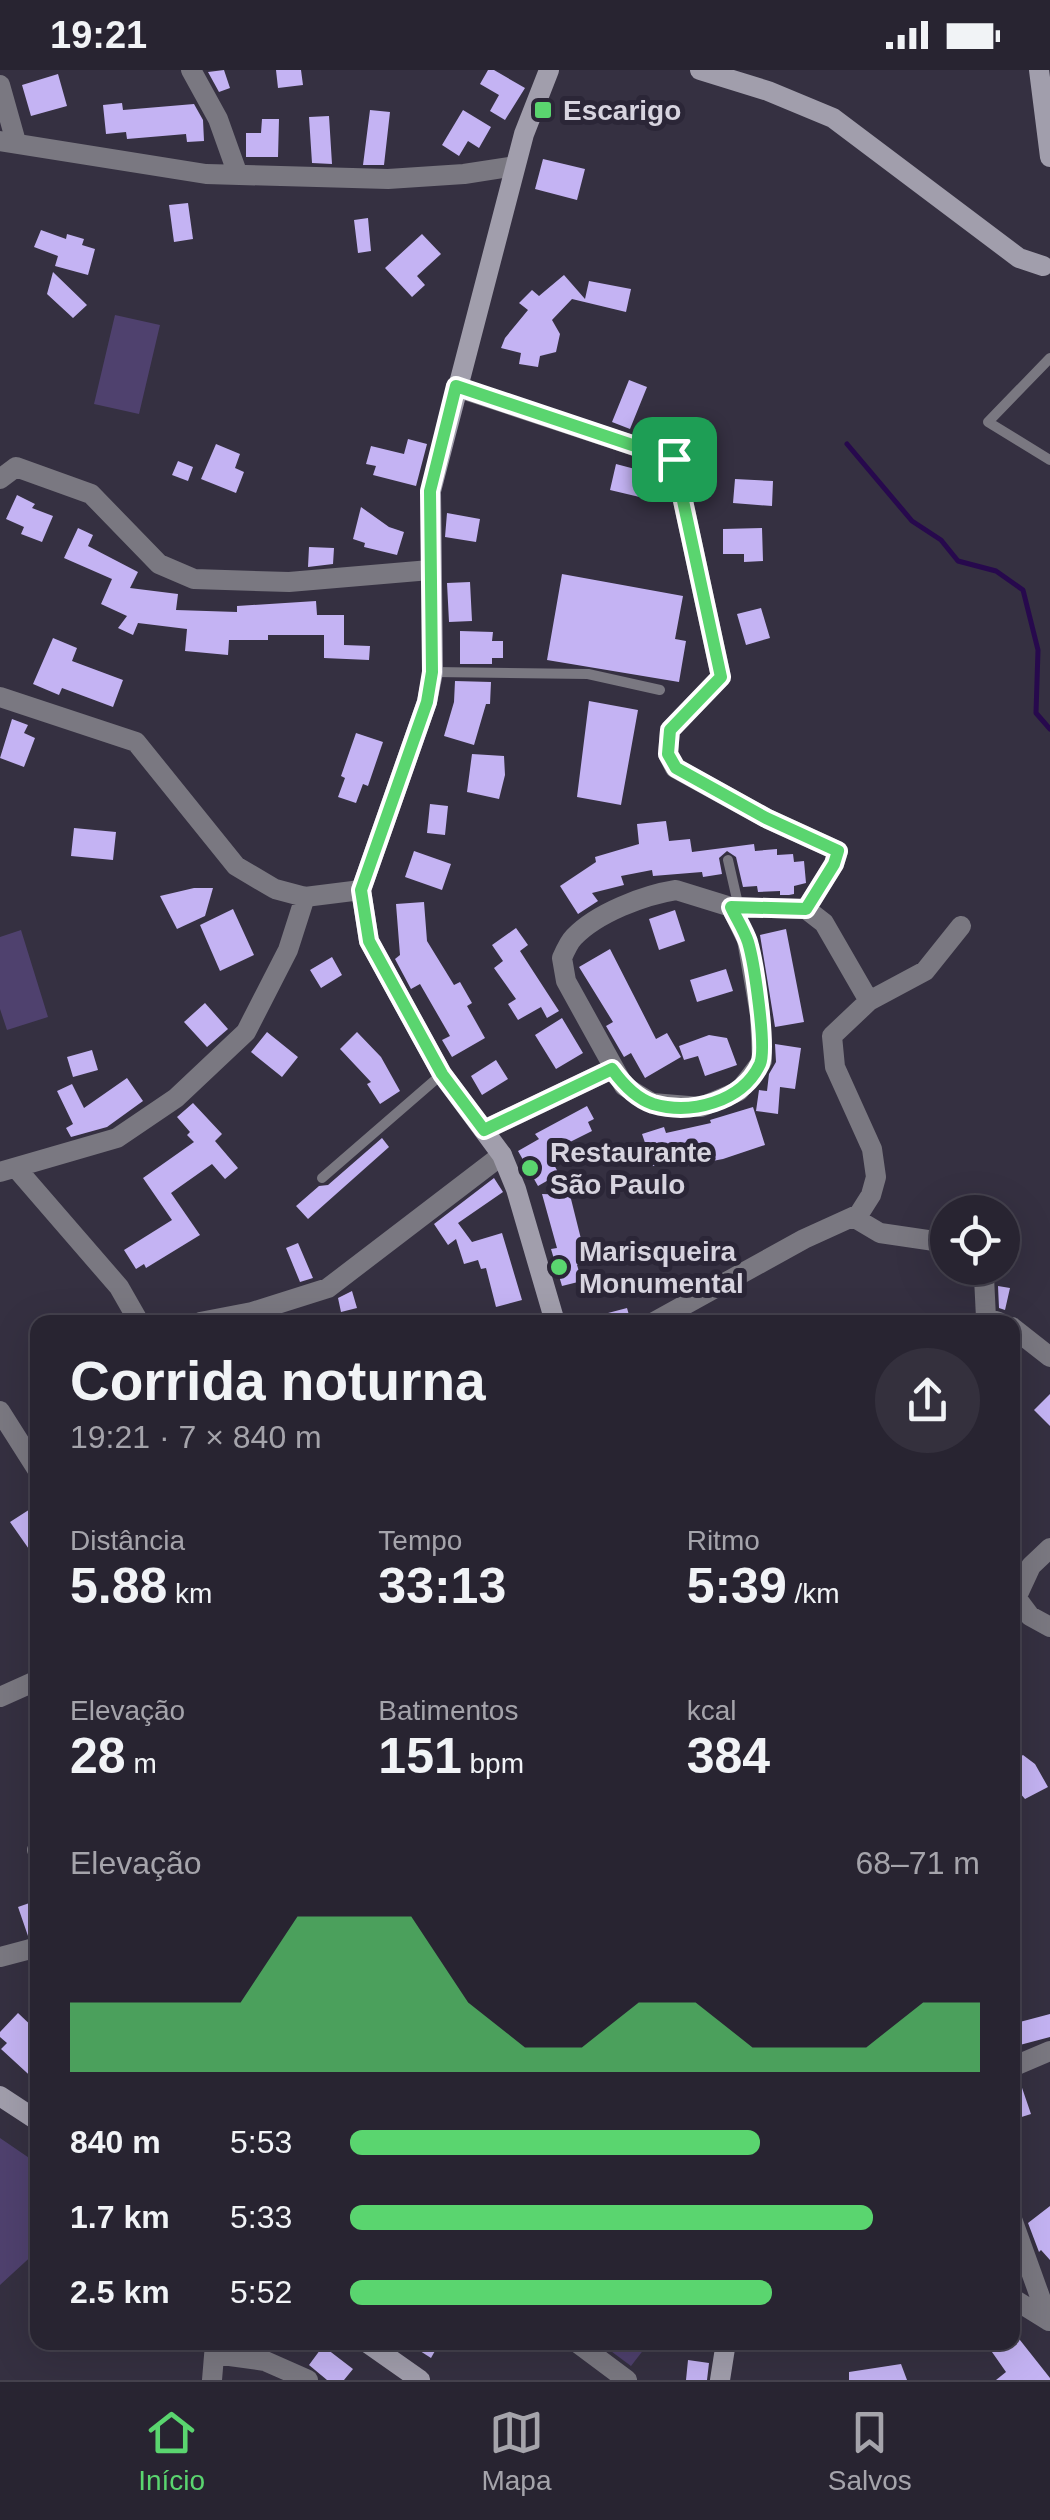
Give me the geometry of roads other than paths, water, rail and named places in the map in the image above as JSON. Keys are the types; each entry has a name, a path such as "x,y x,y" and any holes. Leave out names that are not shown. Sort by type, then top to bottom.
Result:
{"main road":[{"path":"548,70 515,166 430,491 432,672 427,702 361,890 369,941 442,1074 502,1155 554,1315"},
{"path":"700,70 768,91 834,118 1019,258 1048,269"},
{"path":"1039,70 1050,157"},
{"path":"0,2096 30,2116"},
{"path":"377,2350 420,2380"},
{"path":"720,2380 725,2350"}],"street":[{"path":"190,70 218,118 238,175"},
{"path":"0,85 8,142 117,162 238,175 388,179 515,166"},
{"path":"456,386 674,459 721,677 670,730 668,754 676,768 766,818 838,851 806,909"},
{"path":"0,479 16,466 91,494 159,564 194,579 290,582 430,570"},
{"path":"0,696 136,742 236,866 275,889 305,897 361,890"},
{"path":"735,908 748,940 760,1015 762,1062 740,1091 701,1107 652,1104 624,1086 566,982 562,958 574,937 648,894 676,890 735,908 806,909 824,923 869,1001"},
{"path":"135,1315 119,1287 8,1170 116,1138 176,1098 246,1032 288,950 305,897"},
{"path":"667,1315 804,1239 860,1214 876,1177 872,1149 835,1068 832,1036 869,1001 925,970 961,926"},
{"path":"484,1130 612,1069"},
{"path":"236,1315 328,1288 502,1155"},
{"path":"853,1217 880,1233 930,1240"},
{"path":"984,1285 986,1315"},
{"path":"1020,1333 1050,1358"},
{"path":"0,1411 30,1458"},
{"path":"1020,1591 1031,1566 1050,1548"},
{"path":"1020,1607 1050,1627"},
{"path":"0,1697 30,1684"},
{"path":"0,1956 30,1949"},
{"path":"1020,2064 1050,2051"},
{"path":"1020,2242 1049,2321"},
{"path":"1020,2303 1049,2321"},
{"path":"212,2380 215,2350"},
{"path":"223,2350 265,2360 308,2380"},
{"path":"587,2350 627,2380"}],"lane":[{"path":"1050,358 988,422 1050,460"},
{"path":"432,672 588,674 660,690"},
{"path":"728,860 735,908"},
{"path":"322,1178 442,1074"}],"waterway":[{"path":"847,444 912,521 941,540 958,561 996,571 1023,590 1038,650 1036,713 1050,729"}],"place":[{"name":"Escarigo","path":"543,110"},
{"name":"Restaurante São Paulo","path":"530,1168"},
{"name":"Marisqueira Monumental","path":"559,1267"}]}
